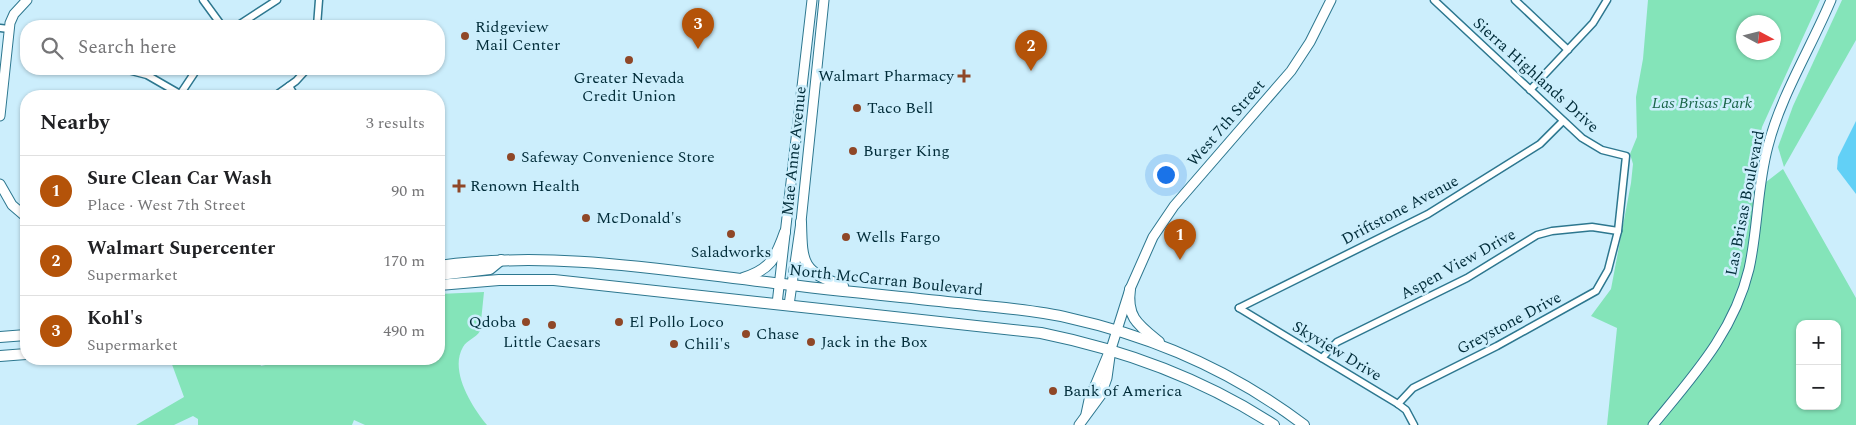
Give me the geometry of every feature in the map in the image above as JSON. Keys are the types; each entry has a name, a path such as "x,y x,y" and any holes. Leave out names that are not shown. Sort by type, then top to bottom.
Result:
{"main road":[{"path":"0,116 4,28 27,0"},
{"name":"Mae Anne Avenue","path":"777,304 812,0"},
{"name":"Mae Anne Avenue","path":"789,305 801,222 824,0"},
{"name":"West 7th Street","path":"1079,425 1096,403 1105,384 1116,330 1130,289 1146,251 1166,217 1291,71 1310,42 1331,0"},
{"name":"Las Brisas Boulevard","path":"1653,425 1708,358 1736,309 1749,267 1768,145 1782,107 1831,0"},
{"path":"0,184 12,204 20,211"},
{"path":"801,222 803,255 810,270 820,277 858,292"},
{"path":"723,277 739,279 763,270 774,258 785,232"},
{"path":"445,274 490,269 501,260"},
{"name":"North McCarran Boulevard","path":"445,265 501,260 573,261 1042,313 1116,330 1163,346 1237,380 1304,425"},
{"path":"445,284 499,280 554,280 1017,330 1111,349 1198,382 1249,409 1274,425"},
{"path":"1130,289 1128,302 1134,320 1163,346"},
{"path":"0,337 20,335"},
{"path":"0,356 20,354"}],"street":[{"path":"203,0 218,20"},
{"path":"246,20 277,0"},
{"path":"318,20 319,0"},
{"name":"Sierra Highlands Drive","path":"1434,0 1563,121 1592,145 1626,156"},
{"path":"1515,0 1568,50"},
{"path":"1530,90 1593,23 1607,0"},
{"path":"149,75 171,90"},
{"path":"182,90 193,75"},
{"path":"283,90 300,75"},
{"path":"289,86 292,90"},
{"name":"Driftstone Avenue","path":"1239,308 1428,214 1540,144 1563,121"},
{"name":"Greystone Drive","path":"1398,404 1413,388 1590,296 1604,278 1618,231 1626,156"},
{"name":"Aspen View Drive","path":"1322,358 1337,342 1467,278 1537,235 1574,228 1602,228 1618,231"},
{"name":"Skyview Drive","path":"1239,308 1398,404 1406,410 1414,425"}],"green space":[{"name":"Las Brisas Park","path":"1648,0 1820,0 1762,127 1748,196 1783,169 1856,298 1856,425 1607,425 1617,328 1591,316 1611,289 1631,183 1633,164 1630,154 1637,137 1636,97 1643,59"},
{"path":"1842,0 1856,0 1856,40 1784,167 1778,147 1793,106"},
{"path":"484,292 480,331 463,347 459,357 459,367 460,377 469,399 487,425 365,425 354,420 352,425 198,425 198,419 193,416 174,425 136,425 184,397 172,365 445,365 445,294"}],"water":[{"path":"1856,121 1856,194 1837,169 1838,157"}],"place":[{"name":"Ridgeview Mail Center","path":"465,36"},
{"name":"Kohl's","path":"698,49"},
{"name":"Greater Nevada Credit Union","path":"629,60"},
{"name":"Walmart Supercenter","path":"1031,71"},
{"name":"Walmart Pharmacy","path":"964,76"},
{"name":"Taco Bell","path":"857,108"},
{"name":"Burger King","path":"853,151"},
{"name":"Safeway Convenience Store","path":"511,157"},
{"name":"Renown Health","path":"459,186"},
{"name":"McDonald's","path":"586,218"},
{"name":"Saladworks","path":"731,234"},
{"name":"Wells Fargo","path":"846,237"},
{"name":"Sure Clean Car Wash","path":"1180,260"},
{"name":"Qdoba","path":"526,322"},
{"name":"El Pollo Loco","path":"619,322"},
{"name":"Little Caesars","path":"552,325"},
{"name":"Chase","path":"746,334"},
{"name":"Jack in the Box","path":"811,342"},
{"name":"Chili's","path":"674,344"},
{"name":"Bank of America","path":"1053,391"}]}
